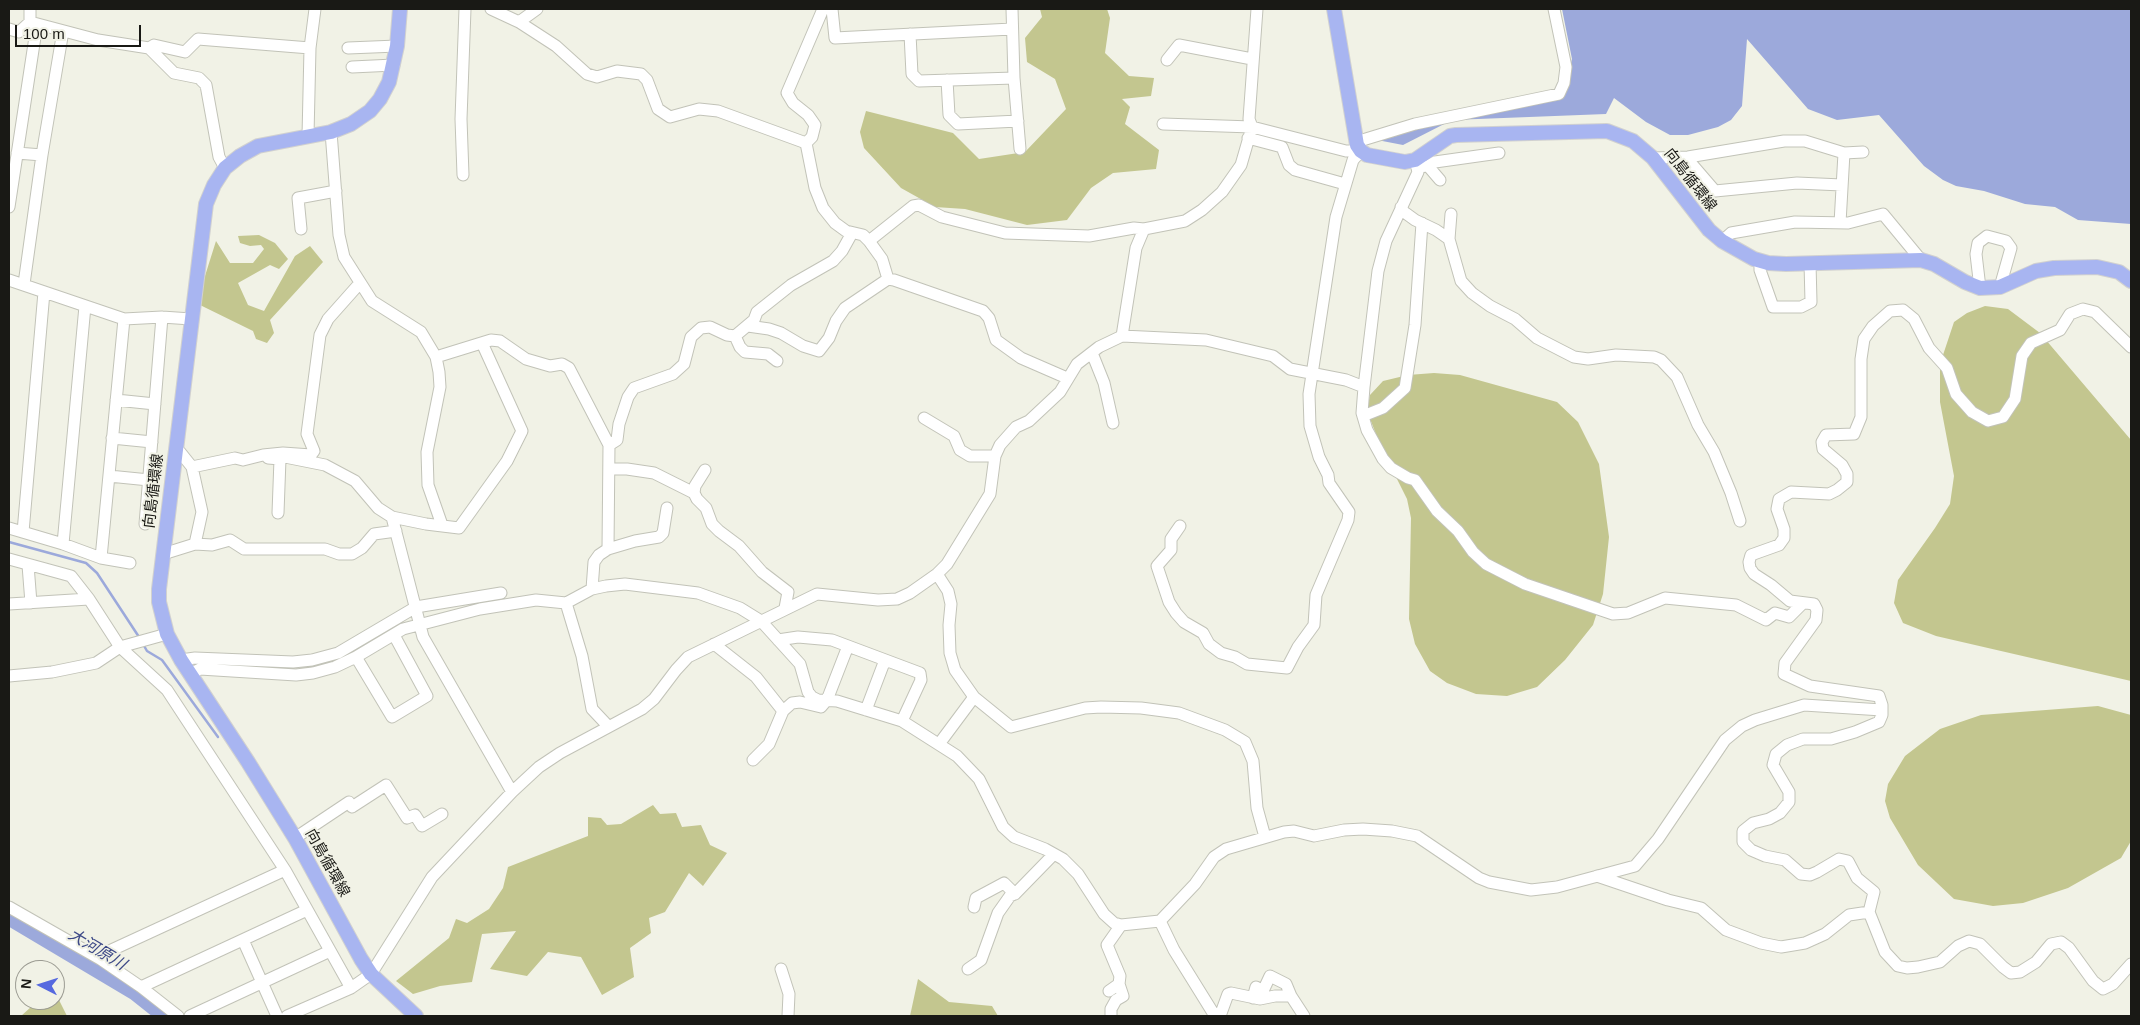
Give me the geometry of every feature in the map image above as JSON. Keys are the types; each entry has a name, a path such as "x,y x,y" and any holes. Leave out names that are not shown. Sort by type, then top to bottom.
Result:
{"main road":[{"name":"向島循環線","path":"400,9 397,46 390,82 370,111 351,124 332,132 258,146 240,156 225,168 214,185 206,204 175,451 159,602 161,635 181,660 295,838 371,974 412,1015"},
{"path":"1334,9 1359,147 1368,155 1420,164"},
{"name":"向島循環線","path":"1420,164 1450,136 1607,131 1633,141 1652,158 1708,230 1722,241 1760,261 1786,264 1921,260 1934,264 1965,282 1980,288 2000,287 2036,271 2054,268 2097,267 2119,272 2131,281"}],"street":[{"path":"9,207 11,174 17,153 34,23 30,9"},
{"path":"308,136 310,48 315,9"},
{"path":"464,176 462,119 465,9"},
{"path":"491,9 519,22 556,46 587,74 597,77 617,71 641,74 647,80 658,109 670,116 698,109 718,111 806,143"},
{"path":"519,22 537,9"},
{"path":"806,143 812,136 815,124 808,115 793,103 787,93 823,9"},
{"path":"832,9 836,38 1012,29"},
{"path":"1012,9 1014,78 1020,149"},
{"path":"869,241 913,206 918,205 942,217 1005,233 1088,236 1134,228 1144,229 1186,221 1222,192 1241,165 1250,132 1249,119 1256,9"},
{"path":"1163,124 1250,132 1346,151 1415,124 1559,94 1564,83 1566,67 1554,9"},
{"path":"9,29 19,32 34,23 98,40 149,48 174,73 199,78 206,85 219,157 225,168"},
{"path":"24,284 42,155 63,31"},
{"path":"910,34 912,74 919,81 1014,78"},
{"path":"149,48 154,45 185,52 198,39 310,48"},
{"path":"1167,60 1180,45 1252,58"},
{"path":"348,48 397,46"},
{"path":"352,67 394,65"},
{"path":"947,80 949,115 958,124 1018,121"},
{"path":"332,132 339,235 344,257 372,301 421,332 436,357 440,387 427,452 428,485 442,525"},
{"path":"1250,132 1282,147 1290,165 1295,170 1345,184"},
{"path":"1652,158 1688,157 1784,141 1806,141 1844,152 1863,152"},
{"path":"806,143 815,188 823,208 835,223 852,233 863,236 869,241 882,259 888,279"},
{"path":"1180,526 1170,539 1171,550 1157,566 1169,602 1176,613 1184,622 1203,633 1209,644 1221,653 1235,657 1246,664 1287,668 1298,647 1314,625 1316,595 1348,520 1349,512 1329,484 1328,475 1319,457 1310,426 1309,394 1321,325 1336,216 1353,160 1359,147"},
{"path":"1840,223 1844,152"},
{"path":"17,153 42,155"},
{"path":"1420,164 1499,153"},
{"path":"1688,157 1690,162 1715,191 1797,183 1842,185"},
{"path":"1420,164 1440,180"},
{"path":"1420,164 1386,241 1378,271 1362,416 1367,430 1383,460 1391,468 1415,480 1437,511 1458,532 1472,552 1486,564 1525,584 1613,614 1628,613 1665,598 1736,605 1766,620 1775,613 1789,617 1803,603"},
{"path":"300,229 298,198 336,191"},
{"path":"1402,207 1404,212 1449,239"},
{"path":"1451,214 1449,239 1461,281 1472,293 1490,306 1515,319 1537,338 1574,357 1588,359 1616,355 1654,357 1661,360 1677,376 1698,426 1714,452 1740,521"},
{"path":"1722,241 1731,233 1795,222 1848,223 1883,214 1921,260"},
{"path":"1362,416 1383,408 1406,388 1415,325 1422,223"},
{"path":"1122,336 1136,248 1144,229"},
{"path":"609,445 617,440 619,424 628,397 634,388 672,374 684,364 691,337 701,328 710,326 727,335 735,336 754,320 757,312 791,285 833,261 842,251 852,233"},
{"path":"1980,288 1976,254 1978,243 1987,236 2006,241 2011,248 2000,287"},
{"path":"1760,261 1760,270 1773,307 1801,307 1811,302 1810,263"},
{"path":"748,326 781,333 803,346 819,351 829,338 836,321 845,308 888,279 983,310 989,318 996,340 1021,358 1067,378"},
{"path":"9,280 124,319 162,317 191,319"},
{"path":"192,467 235,458 243,460 263,455 283,453 311,455 314,451 307,434 320,335 328,319 360,283"},
{"path":"23,532 44,292"},
{"path":"63,544 85,306"},
{"path":"2131,347 2095,312 2083,310 2070,314 2060,330 2030,343 2022,356 2016,399 2003,417 1988,421 1972,412 1956,394 1947,368 1929,348 1914,319 1903,310 1890,312 1874,326 1864,339 1861,359 1861,417 1854,434 1826,435 1822,442 1823,449 1842,465 1847,474 1847,482 1828,494 1791,492 1779,499 1777,509 1784,529 1784,538 1779,545 1751,555 1749,562 1754,574 1790,601 1814,604 1817,610 1816,620 1785,663 1784,674 1810,686 1879,696 1882,705 1879,722 1870,727 1831,739 1803,740 1788,744 1776,754 1773,765 1789,792 1789,802 1780,813 1769,819 1753,823 1743,831 1743,842 1751,850 1765,856 1784,860 1801,874 1817,872 1839,859 1848,860 1857,878 1874,892 1869,912 1885,952 1898,966 1907,968 1928,966 1940,962 1958,946 1969,940 1980,944 2011,973 2020,972 2036,962 2051,944 2061,942 2069,948 2093,981 2103,989 2113,984 2131,964"},
{"path":"145,524 162,317"},
{"path":"101,558 124,319"},
{"path":"735,336 740,347 745,352 768,354 777,361"},
{"path":"287,1016 350,988 371,974 432,877 512,792 539,767 642,708 654,699 688,657 816,594 878,600 897,599 910,593 937,574 947,564 990,494 995,456 1000,445 1016,427 1029,421 1060,392 1077,364 1092,353 1122,336 1206,340 1273,356 1290,369 1346,380 1364,387"},
{"path":"436,357 491,340 500,341 526,359 550,366 562,364 569,368 609,445 608,549"},
{"path":"283,453 285,457 325,465 355,481 378,508 392,517 459,528 507,461 522,431 482,343"},
{"path":"1092,353 1104,382 1113,423"},
{"path":"116,400 155,404"},
{"path":"924,418 954,436 960,450 970,456 995,456"},
{"path":"112,438 152,442"},
{"path":"175,451 180,452 192,467 202,512 196,544"},
{"path":"263,455 265,458 280,459 278,513"},
{"path":"609,469 627,468 654,473 694,493 706,508 712,524 739,546 777,586 788,592 785,608"},
{"path":"694,493 705,470"},
{"path":"109,476 149,480"},
{"path":"592,589 594,562 599,556 608,549 635,541 659,537 663,533 667,508"},
{"path":"392,517 423,637 512,792"},
{"path":"9,528 63,544 101,558 130,563"},
{"path":"163,554 196,544 212,545 230,540 244,548 325,549 339,554 352,554 362,548 374,534 396,531"},
{"path":"9,560 71,576 125,646 167,690 284,870 350,988"},
{"path":"28,565 31,602"},
{"path":"937,574 948,591 951,604 949,625 950,653 955,670 974,697 1011,727 1085,708 1101,707 1141,708 1179,714 1225,730 1245,742 1253,761 1257,808 1265,838"},
{"path":"190,674 200,669 296,675 335,667 356,657 402,629 480,609 536,600 566,602 592,589 625,584 698,593 740,608 760,621 800,664 808,692 818,700 836,701 902,721 957,756 979,778 1003,827 1014,837 1063,859 1078,874 1104,914 1114,923 1120,925 1160,921 1195,884 1214,857 1226,849 1284,832 1314,836 1344,830 1363,829 1392,831 1417,836 1479,878 1489,882 1531,890 1557,887 1635,866 1658,839 1725,740 1742,726 1755,720 1804,705 1882,710"},
{"path":"181,660 195,658 293,662 312,660 338,653 416,607 501,593"},
{"path":"9,604 89,599"},
{"path":"566,602 582,656 592,709 608,726"},
{"path":"9,676 52,672 96,663 125,646 161,635"},
{"path":"356,657 392,717 427,696 394,635"},
{"path":"778,640 798,637 832,640 920,673 921,680 902,721"},
{"path":"714,644 756,677 783,711"},
{"path":"753,760 769,744 783,711 792,703 800,702 821,707 827,700 848,646"},
{"path":"866,710 885,660"},
{"path":"939,744 974,697"},
{"path":"295,838 348,802 352,807 386,785 408,818 415,815 422,826 442,814"},
{"path":"968,969 981,960 998,914 1010,896 1015,894 1054,854"},
{"path":"100,959 105,953 284,870"},
{"path":"1597,876 1668,900 1701,908 1726,930 1761,943 1781,947 1805,943 1825,934 1850,915 1869,912"},
{"path":"974,907 976,898 1004,882 1015,894"},
{"path":"9,907 100,959 141,987 178,1016"},
{"path":"141,987 307,910"},
{"path":"1160,921 1174,950 1216,1016"},
{"path":"1111,1016 1111,1008 1116,1000 1123,996 1114,988 1120,976 1107,945 1120,925"},
{"path":"243,940 277,1016"},
{"path":"190,1016 330,951"},
{"path":"781,969 789,994 788,1016"},
{"path":"1253,998 1256,987 1263,990 1270,976 1286,984 1291,996 1304,1016"},
{"path":"1220,1016 1228,994 1231,993 1260,1000 1274,996 1291,996"}],"green space":[{"path":"1040,9 1107,9 1110,18 1105,53 1129,76 1154,78 1151,96 1122,99 1130,107 1125,124 1159,150 1156,169 1113,173 1091,188 1067,220 1027,225 965,209 935,207 901,188 864,148 860,132 866,111 953,133 979,159 1025,152 1066,109 1055,79 1027,62 1025,38 1042,17"},
{"path":"259,235 275,243 288,259 279,269 270,265 238,283 248,305 264,311 295,256 310,246 323,262 270,320 274,333 267,343 256,339 253,331 200,305 199,295 216,241 230,263 253,263 264,249 261,245 250,246 240,243 238,236"},
{"path":"1985,306 2008,309 2040,333 2131,440 2131,681 1936,636 1903,623 1894,603 1898,580 1950,504 1954,476 1940,402 1940,364 1954,322 1967,313"},
{"path":"1434,373 1460,375 1557,402 1578,422 1599,464 1609,537 1603,594 1593,625 1565,660 1537,687 1507,696 1476,694 1447,683 1430,671 1415,644 1409,619 1411,518 1407,499 1381,447 1367,411 1370,395 1383,381 1408,375"},
{"path":"2098,706 2131,715 2131,841 2121,858 2068,888 2023,903 1993,906 1954,899 1918,865 1890,818 1885,801 1888,784 1905,756 1940,729 1981,715"},
{"path":"653,805 660,814 676,813 682,827 701,825 710,845 727,853 703,886 689,873 665,912 649,918 651,933 630,948 634,977 602,995 581,957 548,952 527,976 490,969 516,931 482,934 472,982 440,986 413,994 396,981 449,938 456,919 467,923 489,909 503,888 508,867 588,836 588,817 601,818 607,825 621,824"},
{"path":"918,979 949,1002 992,1006 998,1016 910,1016"},
{"path":"28,1010 64,1010 67,1016 21,1016"}],"water":[{"path":"1562,9 2131,9 2131,224 2078,220 2055,207 2025,204 1984,191 1956,186 1943,180 1924,166 1879,115 1837,120 1808,109 1747,39 1742,106 1731,120 1718,127 1688,135 1670,135 1646,122 1614,98 1606,114 1452,120 1403,145 1372,139 1370,132 1405,121 1559,93 1564,90 1572,59"}],"waterway":[{"path":"9,542 86,563 97,573 139,637"},
{"path":"143,644 147,651 162,660 218,737"},
{"name":"大河原川","path":"9,918 135,993 164,1016"}]}
